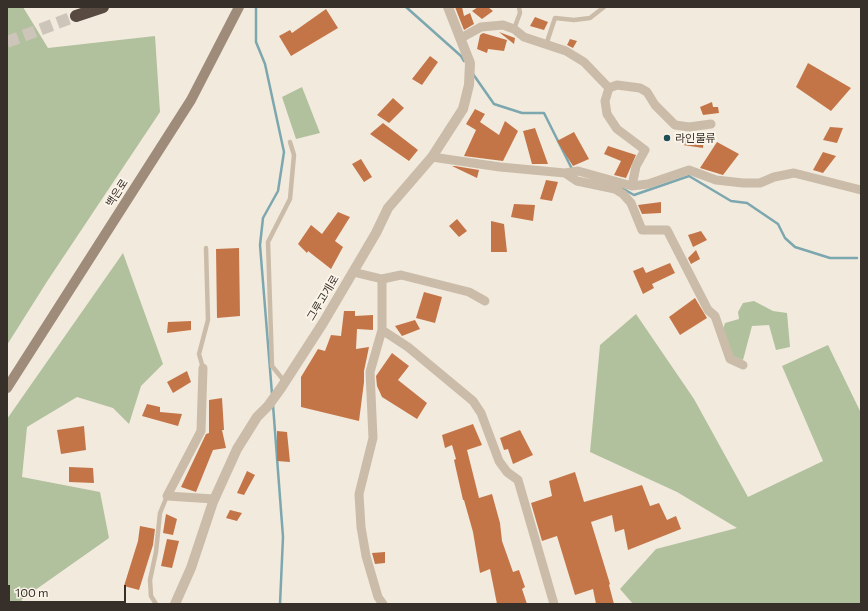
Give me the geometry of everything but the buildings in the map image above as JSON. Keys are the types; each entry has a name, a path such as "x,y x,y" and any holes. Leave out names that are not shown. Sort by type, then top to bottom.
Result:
{"highway":[{"path":"76,16 103,7"}],"main road":[{"name":"백은로","path":"7,388 191,100 238,9"}],"street":[{"name":"그루고개로","path":"175,604 190,568 214,499 237,449 257,416 268,406 283,385 323,323 376,233 388,208 432,157 463,109 469,85 470,63 448,7"},
{"path":"460,38 481,27 503,25 514,28 524,37 566,51 584,62 609,88"},
{"path":"609,88 617,85 640,88 647,92 655,105 675,125 689,127 711,124"},
{"path":"609,88 605,101 607,114 618,129 645,150 636,166 632,186"},
{"path":"432,157 500,167 567,173 578,171 632,186 648,184 689,170 716,180 743,183 760,183 774,177 794,173 861,190"},
{"path":"567,173 577,180 615,189 623,194 631,203 642,230 667,230 708,310 715,316 730,359 743,365"},
{"path":"353,272 382,279 401,275 469,292 485,301"},
{"path":"382,279 382,330 370,372 373,438 359,494 361,527 366,556 378,597 382,604"},
{"path":"382,330 408,347 473,401 481,413 499,461 507,472 518,480 554,604"},
{"path":"203,368 201,431 167,496 214,499"}],"lane":[{"path":"514,28 520,13 519,7"},
{"path":"546,45 555,18 574,20 590,18 604,7"},
{"path":"283,385 272,366 268,242 290,199 294,155 290,142"},
{"path":"203,368 199,354 208,320 206,248"},
{"path":"156,604 151,596 150,580 160,513 167,496"}],"green space":[{"path":"7,7 23,7 48,48 155,36 160,112 48,280 7,345"},
{"path":"302,87 320,133 296,139 282,97"},
{"path":"123,253 163,364 141,386 129,424 113,408 77,397 27,427 22,477 100,492 109,538 21,600 26,604 7,604 7,419"},
{"path":"754,301 773,311 787,313 790,347 776,350 769,325 752,326 743,360 732,356 723,330 725,323 739,319 738,312 743,303"},
{"path":"636,314 694,399 748,497 823,461 782,366 828,345 861,413 861,604 633,604 620,589 656,549 737,528 677,492 590,452 600,345"}],"waterway":[{"path":"256,7 256,42 265,64 284,152 278,191 263,218 260,245 272,394"},
{"path":"406,7 461,56 464,61"},
{"path":"473,74 494,104 522,113 544,113 572,169"},
{"path":"620,187 634,195 689,176 731,201 747,203 778,224 785,238 795,247 830,258 857,258"},
{"path":"273,405 283,537 280,604"}],"tunnel":[{"path":"7,42 76,16"}],"place":[{"name":"라인물류","path":"667,138"}]}
